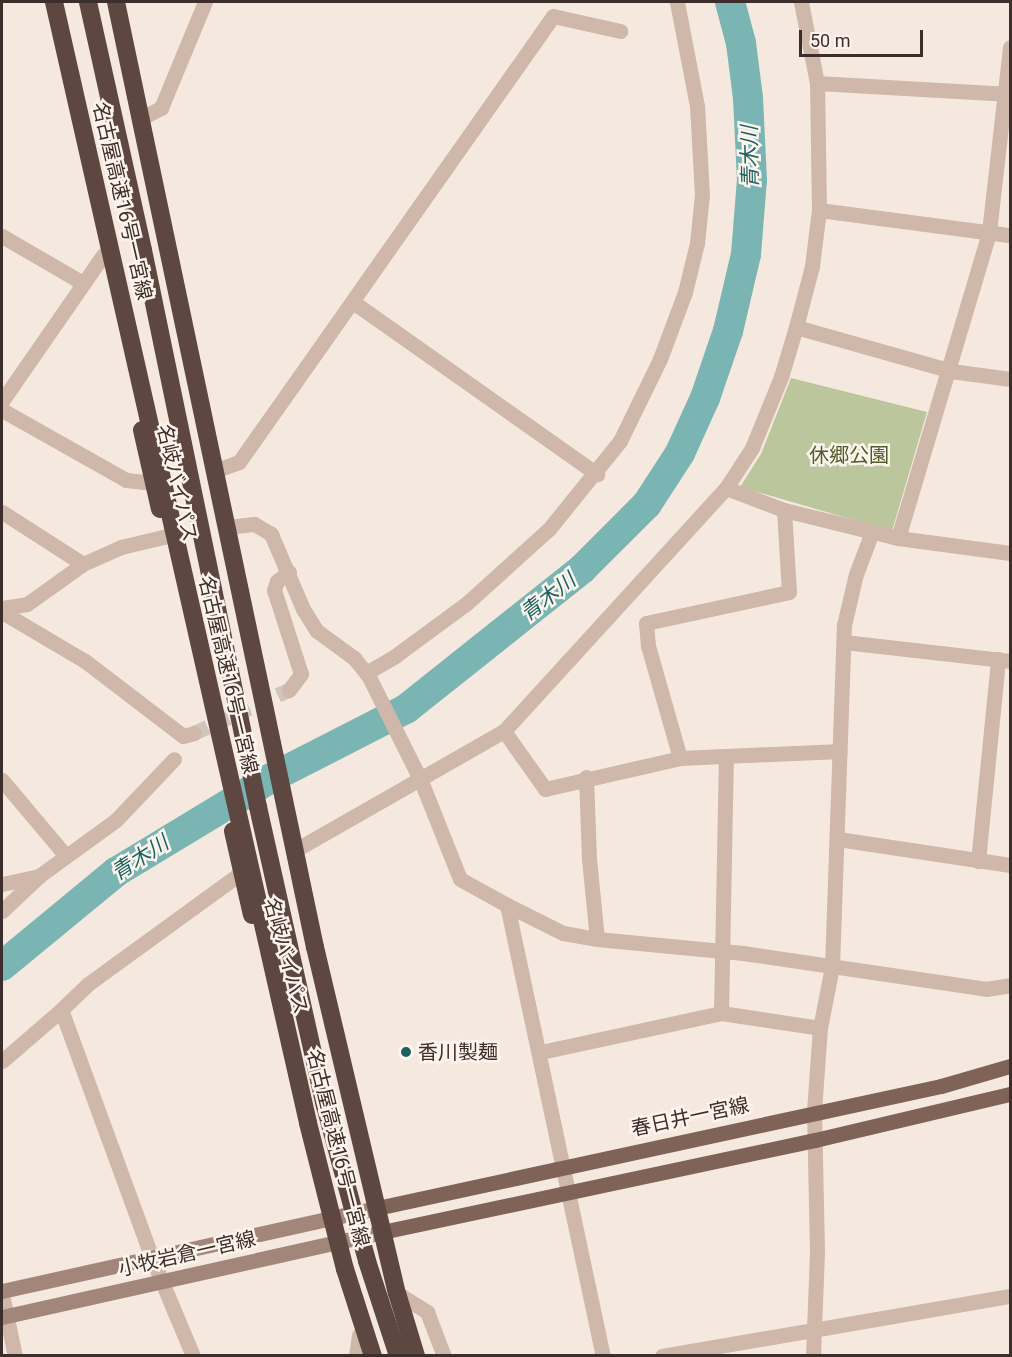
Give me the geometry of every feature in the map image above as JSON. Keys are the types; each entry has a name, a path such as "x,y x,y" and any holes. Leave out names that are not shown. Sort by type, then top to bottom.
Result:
{"highway":[{"name":"名古屋高速16号一宮線","path":"88,2 143,250 258,807 325,1106 367,1261 398,1356"},
{"name":"名岐バイパス","path":"116,2 297,849 315,947 397,1293 416,1356"},
{"name":"名古屋高速16号一宮線","path":"55,5 308,1123 345,1269 373,1356"},
{"name":"名岐バイパス","path":"55,5 103,255 240,864 284,1036 324,1219 366,1356"}],"main road":[{"name":"春日井一宮線","path":"377,1208 814,1111 941,1086 1011,1066"},
{"path":"382,1232 815,1140 1011,1094"},
{"name":"小牧岩倉一宮線","path":"2,1292 377,1208"},
{"name":"小牧岩倉一宮線","path":"4,1317 382,1232"}],"street":[{"path":"140,119 161,108 205,2"},
{"path":"367,674 467,603 549,529 597,474 620,441 660,359 685,292 697,243 702,149 678,2"},
{"path":"297,849 421,781 504,730 726,489 752,448 781,377 796,327 812,266 819,210 817,82 801,2"},
{"path":"217,470 239,462 553,16 620,31"},
{"path":"898,538 951,371 989,232 1009,94 1011,47"},
{"path":"817,82 1009,94"},
{"path":"819,210 1011,235"},
{"path":"2,236 81,282"},
{"path":"2,401 81,282 103,255"},
{"path":"353,302 597,474"},
{"path":"796,327 951,371 1011,379"},
{"path":"2,410 126,480 154,483"},
{"path":"726,489 784,510 898,538 1011,553"},
{"path":"680,758 650,655 646,623 789,592 784,510"},
{"path":"2,512 83,564"},
{"path":"228,527 254,524 271,534 303,609 317,632 367,674 421,781 460,879 563,933 597,939 721,951 986,989 1011,985"},
{"path":"813,1356 814,1111 820,1028 832,967 844,642 856,574 872,532"},
{"path":"2,610 27,604 83,564 121,547 167,536"},
{"path":"289,572 276,581 274,590 301,674 289,690"},
{"path":"2,610 85,661 183,736 194,733"},
{"path":"844,642 1004,660 978,861"},
{"path":"504,730 545,789 586,777 680,758 726,758 840,751"},
{"path":"720,1013 726,758"},
{"path":"2,911 39,876 116,820 174,759"},
{"path":"586,777 589,859 597,939"},
{"path":"2,780 66,856"},
{"path":"838,839 1011,865"},
{"path":"2,1061 88,984 240,864"},
{"path":"2,884 39,876"},
{"path":"507,905 541,1053 567,1192 603,1356"},
{"path":"61,1010 152,1258 164,1282 193,1356"},
{"path":"541,1053 720,1013 820,1028"},
{"path":"2,1292 4,1317 15,1356"},
{"path":"397,1293 427,1312 444,1356"},
{"path":"662,1356 1011,1296"},
{"path":"356,1356 359,1335"}],"green space":[{"name":"休郷公園","path":"791,378 927,412 892,531 740,487 761,454"}],"waterway":[{"name":"青木川","path":"2,966 116,872 271,778 406,709 582,569 647,504 680,453 705,398 728,331 746,254 752,180 748,98 741,43 730,2"}],"tunnel":[{"path":"194,733 289,690"}],"place":[{"name":"香川製麺","path":"406,1052"}]}
